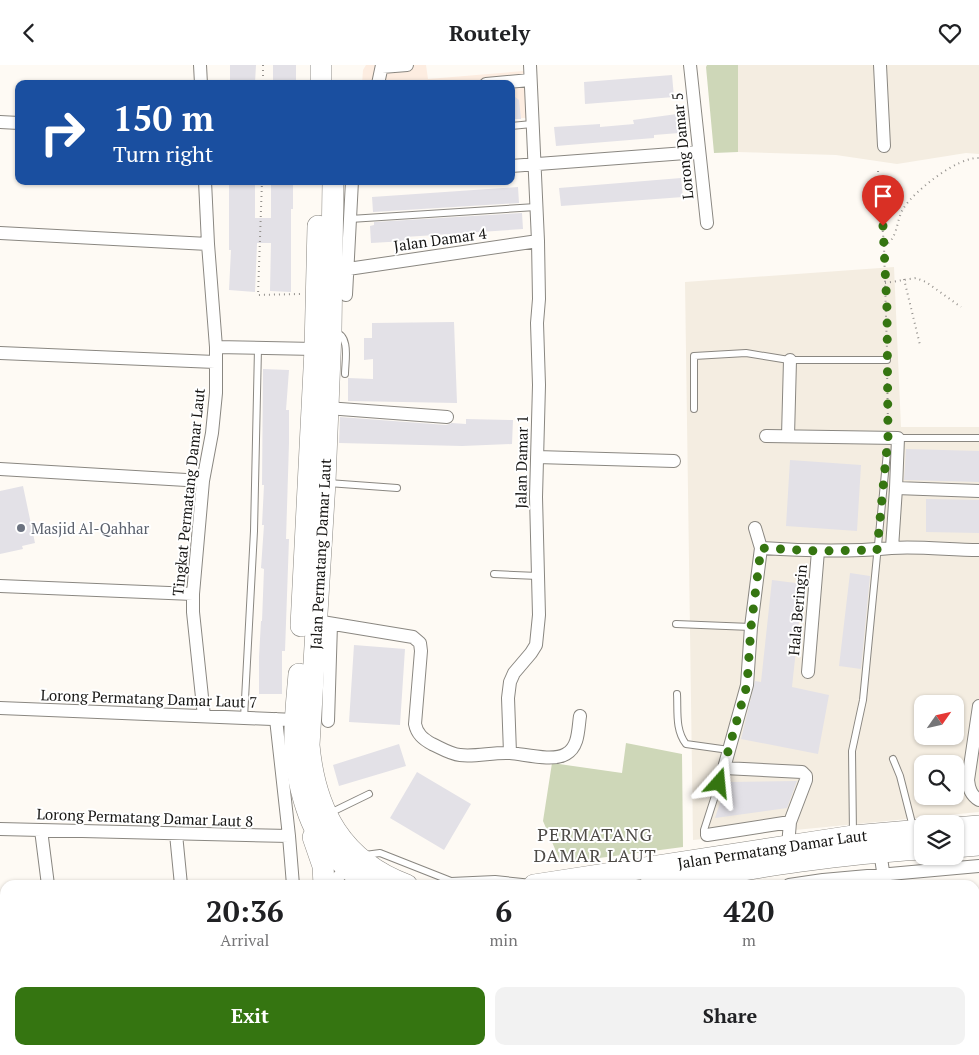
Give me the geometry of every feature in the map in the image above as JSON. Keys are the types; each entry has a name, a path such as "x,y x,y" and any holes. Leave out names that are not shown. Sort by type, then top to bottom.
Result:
{"highway":[{"path":"321,65 321,80"},
{"path":"334,80 335,65"},
{"name":"Jalan Permatang Damar Laut","path":"318,815 297,770 295,746 286,720 315,349 319,185"},
{"name":"Jalan Permatang Damar Laut","path":"333,185 328,408 324,482 323,622 309,745 318,815 326,847 351,862 374,869 396,880"},
{"path":"318,815 313,838 323,866 324,880"},
{"path":"964,827 979,826"},
{"name":"Jalan Permatang Damar Laut","path":"565,880 853,837 914,837"},
{"name":"Jalan Permatang Damar Laut","path":"682,880 880,851 914,839"},
{"path":"964,846 979,845"},
{"name":"Jalan Permatang Damar Laut","path":"351,862 366,880"}],"street":[{"path":"200,65 201,80"},
{"path":"379,80 382,66 408,65"},
{"name":"Jalan Damar 1","path":"510,753 508,698 510,682 514,673 532,653 536,645 539,615 537,457 539,385 537,323 539,299 530,65"},
{"name":"Lorong Damar 5","path":"690,65 707,223"},
{"path":"880,65 884,146"},
{"path":"515,81 530,80"},
{"path":"0,122 15,123"},
{"path":"515,165 699,151"},
{"name":"Tingkat Permatang Damar Laut","path":"204,717 193,612 193,594 203,481 212,433 216,393 216,347 205,185"},
{"path":"346,295 352,185"},
{"path":"0,233 208,244"},
{"name":"Jalan Damar 4","path":"348,269 538,241"},
{"path":"216,347 315,349"},
{"path":"0,353 215,362"},
{"path":"788,436 790,360"},
{"path":"328,408 447,417"},
{"path":"766,436 893,437 896,488 892,548"},
{"path":"537,457 674,461"},
{"path":"0,469 203,481"},
{"path":"896,488 979,491"},
{"path":"755,528 761,548 751,627 747,685 724,767 802,772 806,776 790,822 788,846"},
{"path":"761,548 818,551 892,548 979,550"},
{"name":"Hala Beringin","path":"808,672 818,551"},
{"path":"0,586 193,594"},
{"path":"328,721 323,622 413,637 420,643 415,724 421,737 447,752 460,755 510,753 560,757 567,754 576,743 580,716"},
{"path":"979,706 968,780 969,789 979,800"},
{"name":"Lorong Permatang Damar Laut 7","path":"0,708 286,720"},
{"path":"286,720 289,835 293,880"},
{"path":"707,835 790,822"},
{"name":"Lorong Permatang Damar Laut 8","path":"0,829 289,835"},
{"path":"41,830 47,880"},
{"path":"176,834 181,880"},
{"path":"880,851 884,880 979,866"},
{"path":"335,880 351,862"}],"lane":[{"path":"515,126 532,124"},
{"path":"350,219 536,207"},
{"path":"330,331 338,332 345,339 345,374"},
{"path":"244,718 254,531 258,348"},
{"path":"694,409 694,355 746,353 790,360 887,360"},
{"path":"893,437 979,438"},
{"path":"853,837 852,751 863,700 887,452"},
{"path":"324,482 397,488"},
{"path":"494,574 538,576"},
{"path":"676,624 751,627"},
{"path":"677,694 680,736 686,744 729,750"},
{"path":"893,759 914,819"},
{"path":"707,835 704,830 724,767"},
{"path":"318,815 369,795"},
{"path":"351,862 380,853 448,880"},
{"path":"473,880 504,880"}],"path":[{"path":"263,65 263,80"},
{"path":"884,246 892,240 902,211 908,202 943,171 972,158 979,158"},
{"path":"878,171 884,246 887,360 893,437"},
{"path":"262,185 258,295 316,293"},
{"path":"885,283 916,278 926,282 961,307"},
{"path":"904,279 920,345"}],"shaded area":[{"path":"366,65 426,65 428,79 536,70 537,117 515,119 515,80 362,80 363,70"},
{"path":"738,65 979,65 979,154 966,153 897,164 836,155 738,152"},
{"path":"894,267 901,427 979,427 979,812 948,815 914,815 914,818 693,840 685,282"}],"green space":[{"path":"707,65 738,65 738,152 714,153"},
{"path":"626,743 682,754 683,847 561,863 543,821 552,763 622,773"}],"building":[{"path":"230,65 256,65 255,80 230,80"},
{"path":"273,65 296,65 296,80 273,80"},
{"path":"672,75 674,97 585,104 584,82"},
{"path":"515,97 519,100 521,119 515,119"},
{"path":"677,114 679,133 654,135 654,138 556,146 554,127 600,124 600,127 634,124 633,120"},
{"path":"681,178 683,197 561,206 559,188"},
{"path":"229,185 255,185 255,218 271,218 271,185 293,185 293,209 291,209 291,292 270,291 271,243 257,243 255,292 229,290 231,250 229,250"},
{"path":"518,187 519,203 373,212 372,197"},
{"path":"522,213 523,229 405,237 406,241 371,243 370,226 374,225 374,222"},
{"path":"454,322 457,403 348,401 348,378 373,379 373,359 364,360 364,338 372,338 372,323"},
{"path":"263,369 289,370 286,410 289,410 289,443 286,539 289,539 285,651 282,651 282,694 259,694 264,569 261,568 264,525 262,525 264,485 262,485"},
{"path":"340,417 446,425 452,423 466,424 466,419 513,420 512,444 462,446 339,443"},
{"path":"906,449 979,451 979,482 904,480"},
{"path":"790,460 861,465 857,531 786,526"},
{"path":"23,486 35,543 22,546 23,549 0,554 0,491"},
{"path":"926,499 979,500 979,533 926,532"},
{"path":"850,573 870,576 861,669 839,666"},
{"path":"772,580 803,584 792,687 829,695 818,754 741,739 755,681 761,682"},
{"path":"354,645 405,649 400,725 349,722"},
{"path":"399,744 406,766 339,786 333,765"},
{"path":"417,772 471,804 444,850 390,818"},
{"path":"797,781 787,808 715,818 727,782"}],"place":[{"name":"Masjid Al-Qahhar","path":"21,528"}],"district":[{"name":"PERMATANG DAMAR LAUT","path":"595,844"}],"route":[{"path":"719,783 747,685 751,627 761,548 818,551 877,550 888,437 887,309 883,226"}]}
